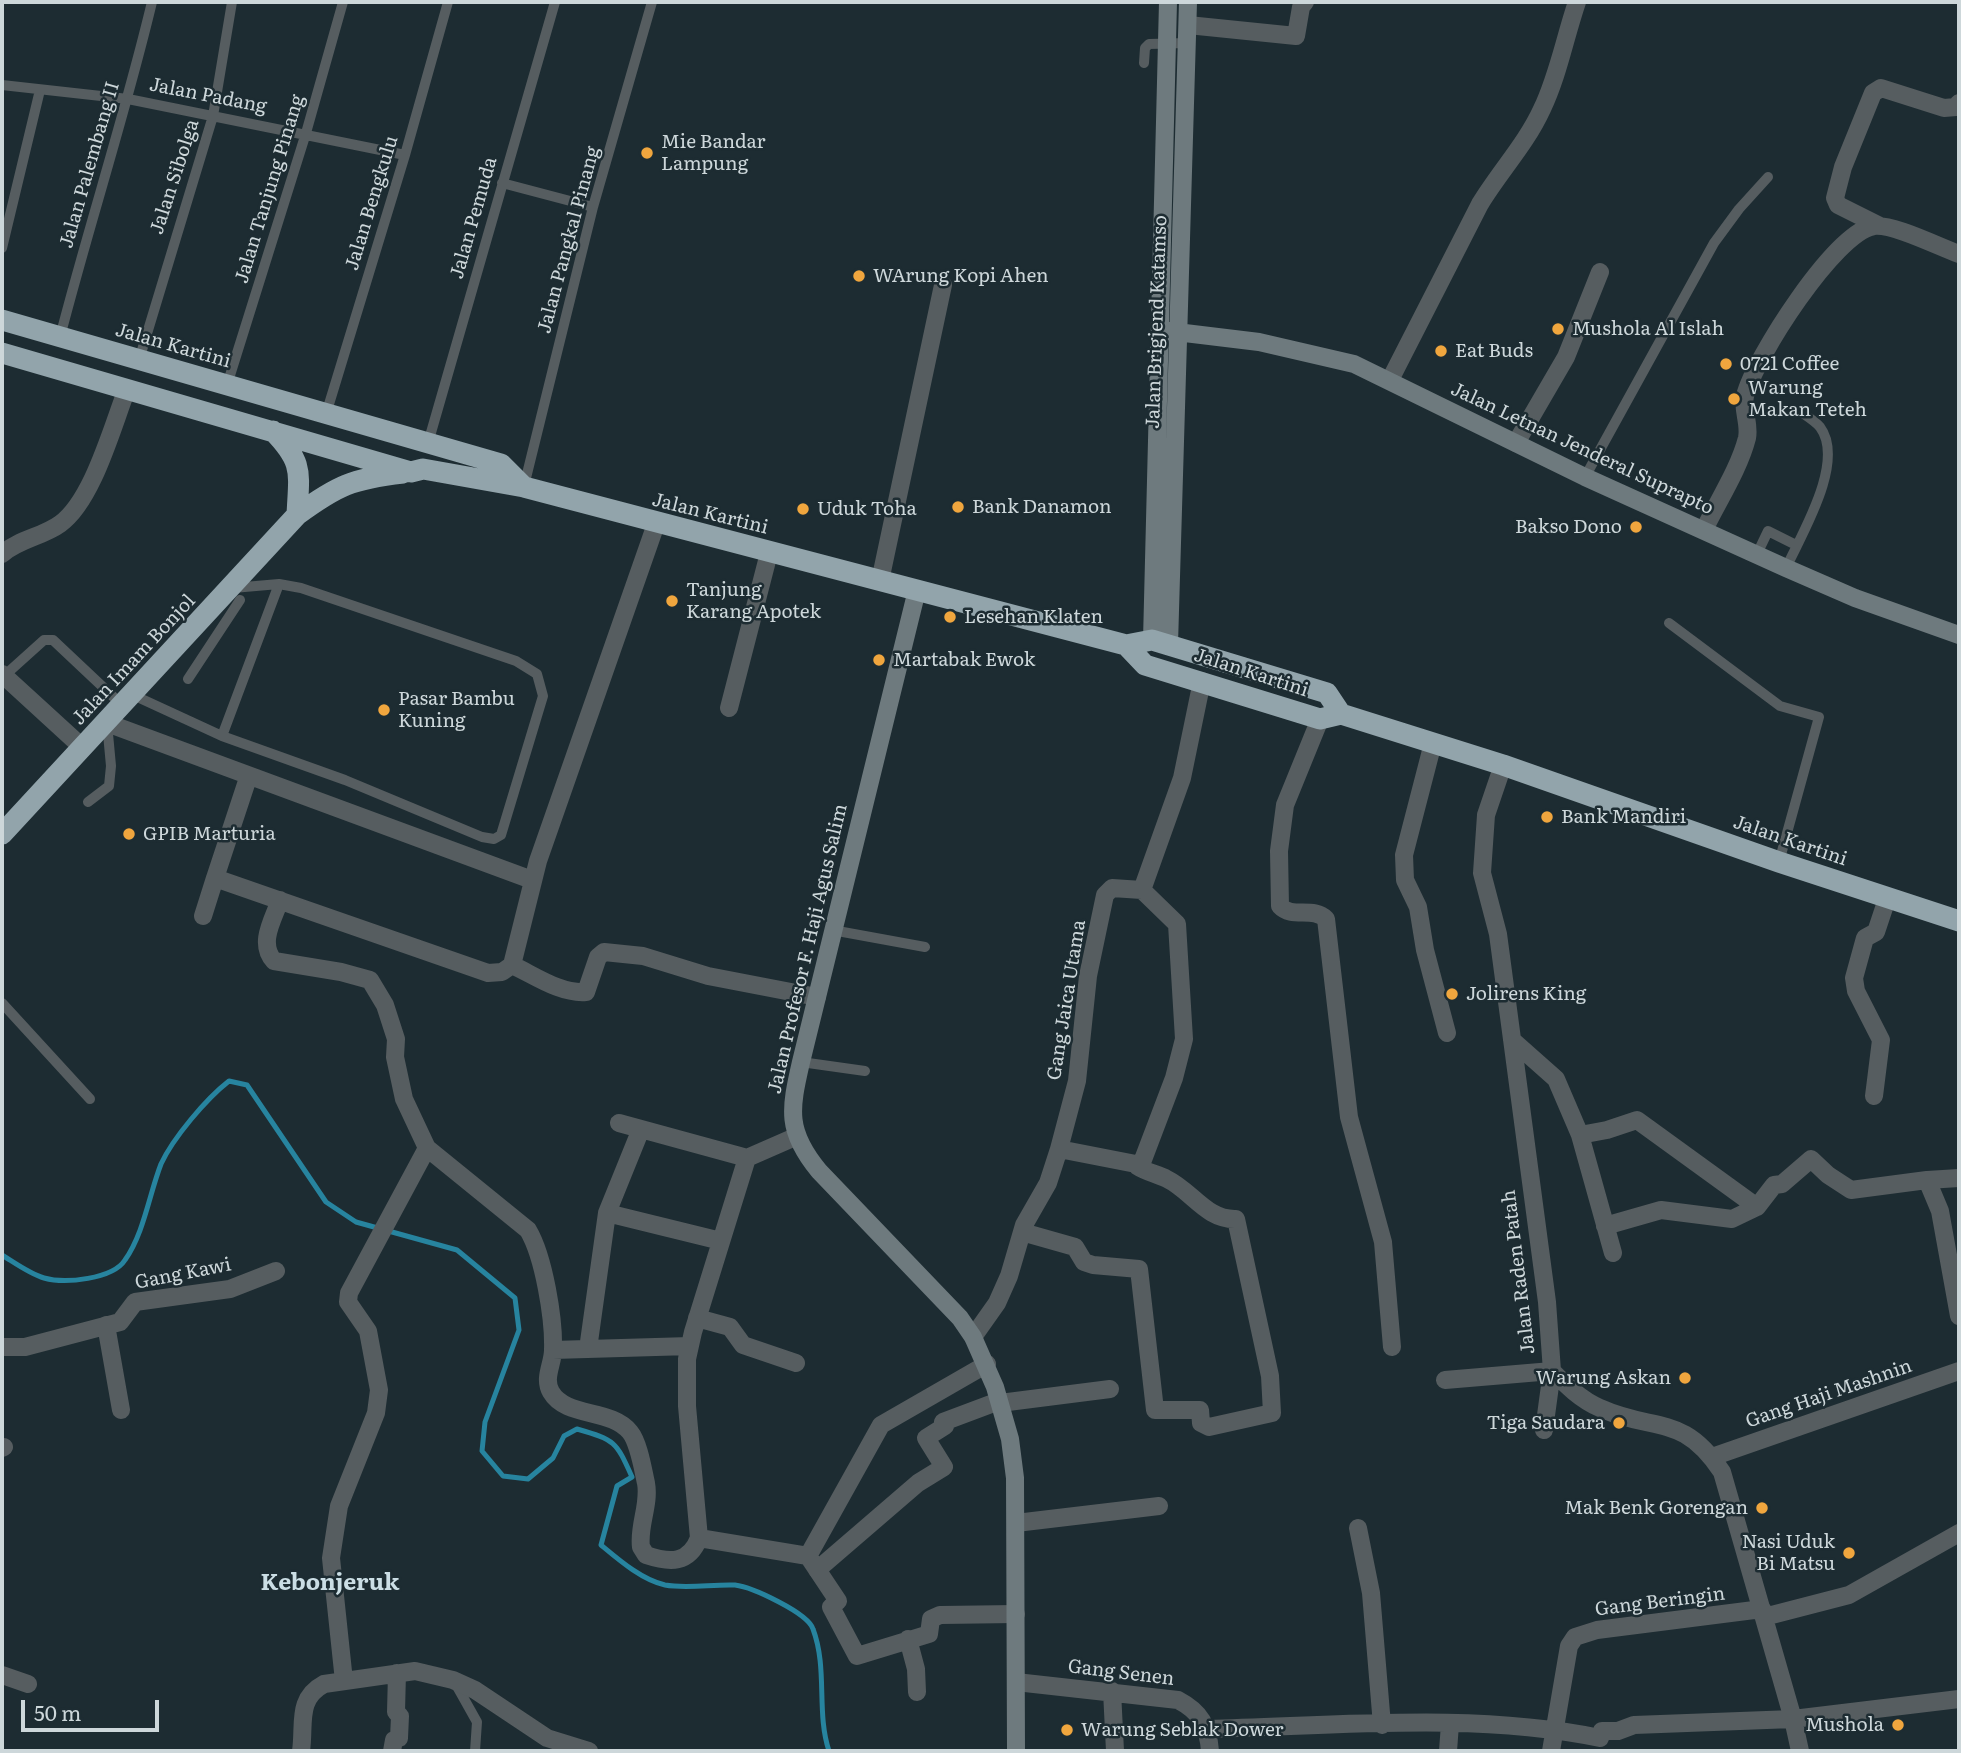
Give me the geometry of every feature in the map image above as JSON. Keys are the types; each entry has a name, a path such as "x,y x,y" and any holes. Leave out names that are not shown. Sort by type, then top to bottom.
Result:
{"highway":[{"name":"Jalan Kartini","path":"2,320 501,464 524,487"},
{"name":"Jalan Kartini","path":"2,353 411,472 423,470 524,487 656,524 1126,645 1145,665 1433,743 1503,765 1887,899 1959,921"},
{"path":"272,430 293,452 298,464 297,515"},
{"name":"Jalan Imam Bonjol","path":"2,834 192,631 235,594 297,515 335,487 370,477 411,472"},
{"path":"1126,645 1160,642 1326,693 1330,716"}],"street":[{"name":"Jalan Brigjend Katamso","path":"1160,642 1164,492 1160,330 1168,2"},
{"name":"Jalan Brigjend Katamso","path":"1164,492 1178,332 1188,2"},
{"path":"1187,34 1296,36 1301,7 1305,2"},
{"path":"1390,380 1480,204 1497,176 1527,138 1542,111 1551,90 1577,2"},
{"path":"1959,103 1956,107 1944,108 1881,88 1873,93 1843,167 1835,198 1838,205 1880,226 1959,254"},
{"path":"1704,530 1747,438 1746,394 1766,353 1797,302 1830,257 1856,233 1880,226"},
{"path":"1516,443 1566,358 1600,272"},
{"path":"880,581 943,285"},
{"name":"Jalan Letnan Jenderal Suprapto","path":"1160,330 1259,341 1354,364 1585,478 1854,598 1959,635"},
{"path":"2,554 19,542 61,524 77,505 90,483 127,389"},
{"path":"215,878 488,973 502,972 512,965 533,880 625,607 656,524"},
{"path":"729,708 769,553"},
{"name":"Jalan Profesor F. Haji Agus Salim","path":"795,1137 792,1109 801,1062 917,590"},
{"path":"3,675 83,748"},
{"path":"1137,1166 1141,1165 1169,1090 1184,1039 1177,924 1142,890 1182,778 1202,681"},
{"path":"1330,716 1285,805 1279,851 1280,906 1287,912 1319,913 1326,919 1349,1117 1383,1242 1392,1348"},
{"path":"107,723 248,778 533,880"},
{"path":"1433,743 1404,855 1405,880 1418,907 1425,950 1447,1033"},
{"name":"Jalan Raden Patah","path":"1503,765 1486,815 1481,854 1482,873 1498,934 1547,1302 1552,1371 1572,1390 1601,1409 1686,1433 1712,1457 1730,1491 1800,1751"},
{"path":"203,916 248,778"},
{"name":"Gang Jaica Utama","path":"974,1337 1001,1294 1021,1232 1048,1183 1059,1149 1077,1081 1088,976 1105,895 1112,888 1142,890"},
{"path":"1874,1096 1881,1040 1856,991 1854,978 1865,938 1876,932 1887,899"},
{"path":"280,900 265,940 267,953 274,961 341,972 370,980 385,1005 396,1039 395,1057 404,1099 427,1148 528,1230 538,1248 542,1264 553,1350 547,1380 552,1393 565,1404 616,1420 632,1433 647,1486 640,1538 646,1555 666,1562 679,1561 695,1550 699,1538 687,1406 690,1346 747,1158"},
{"path":"512,965 531,976 576,993 586,992 598,957 604,952 643,956 708,976 817,997"},
{"path":"1512,1040 1556,1079 1580,1135 1613,1253"},
{"path":"1580,1135 1637,1120 1757,1207"},
{"path":"619,1123 747,1158 795,1137 818,1171 960,1318 974,1337 987,1364 1010,1439 1016,1523 1016,1751"},
{"path":"588,1349 607,1213 640,1129"},
{"path":"344,1681 331,1558 339,1506 376,1413 379,1390 368,1331 348,1302 349,1293 427,1148"},
{"path":"1021,1232 1075,1247 1084,1262 1093,1265 1139,1269 1155,1410 1200,1410 1200,1423 1209,1427 1272,1413 1270,1376 1236,1219 1211,1214 1193,1196 1167,1179 1137,1166 1059,1149"},
{"path":"1605,1226 1661,1210 1732,1219 1757,1207 1774,1185 1782,1184 1811,1159 1828,1175 1851,1190 1959,1178"},
{"path":"1927,1180 1940,1211 1959,1316"},
{"path":"607,1213 721,1241"},
{"name":"Gang Kawi","path":"2,1347 25,1347 125,1319 135,1302 230,1289 276,1271"},
{"path":"697,1318 730,1327 743,1345 796,1363"},
{"path":"106,1325 121,1410"},
{"path":"553,1350 690,1346"},
{"path":"813,1563 881,1425 987,1364"},
{"path":"1445,1380 1552,1371 1544,1430"},
{"name":"Gang Haji Mashnin","path":"1712,1457 1959,1371"},
{"path":"813,1563 918,1483 944,1467 926,1438 945,1426 943,1422 1000,1402 1110,1390"},
{"path":"1016,1523 1160,1506"},
{"path":"1358,1528 1371,1593 1381,1726"},
{"path":"1763,1613 1849,1595 1959,1533"},
{"path":"699,1538 813,1563 838,1601 831,1607 857,1656 929,1634 931,1619 940,1615 1016,1614"},
{"name":"Gang Beringin","path":"1553,1728 1569,1646 1575,1637 1597,1630 1763,1613"},
{"path":"908,1639 916,1669 917,1692"},
{"path":"301,1751 304,1701 313,1690 344,1681 415,1671 453,1680 475,1689 546,1744 589,1751"},
{"path":"392,1751 394,1740 398,1738 400,1716 396,1712 397,1673"},
{"path":"2,1675 28,1684"},
{"name":"Gang Senen","path":"1016,1682 1178,1700 1199,1715 1208,1729"},
{"path":"1112,1691 1115,1751"},
{"path":"1210,1751 1208,1729 1450,1724 1553,1728 1600,1738 1602,1731 1618,1731 1634,1725 1793,1719 1959,1699"},
{"path":"1448,1751 1450,1724"},
{"path":"1551,1751 1553,1728"}],"lane":[{"name":"Jalan Palembang II","path":"60,337 93,210 128,99 152,2"},
{"name":"Jalan Sibolga","path":"139,360 213,116 232,2"},
{"name":"Jalan Tanjung Pinang","path":"227,385 306,133 343,2"},
{"name":"Jalan Bengkulu","path":"326,414 405,155 448,2"},
{"name":"Jalan Pemuda","path":"428,443 555,2"},
{"name":"Jalan Pangkal Pinang","path":"524,487 593,207 652,2"},
{"path":"1144,63 1145,48 1149,44 1167,43 1187,34"},
{"name":"Jalan Padang","path":"2,85 128,99 405,155"},
{"path":"2,248 40,90"},
{"path":"1585,478 1714,243 1739,209 1768,177"},
{"path":"502,183 593,207"},
{"path":"1786,568 1826,477 1827,458 1820,427 1798,410"},
{"path":"1757,554 1768,531 1796,545"},
{"path":"222,736 279,584"},
{"path":"3,675 44,640 53,640 128,700 345,780 482,837 494,839 501,835 543,696 537,674 516,661 301,588 279,584 235,594 188,679"},
{"path":"1669,623 1780,706 1819,717 1779,862"},
{"path":"192,631 211,641"},
{"path":"88,802 109,786 111,766 107,723"},
{"path":"832,930 925,947"},
{"path":"2,1003 90,1100"},
{"path":"801,1062 865,1070"},
{"path":"453,1680 458,1694 474,1712 477,1722 475,1751"}],"waterway":[{"path":"2,1255 33,1274 53,1280 100,1276 119,1266 137,1238 161,1164 173,1143 201,1108 229,1081 247,1085 326,1202 356,1222 457,1250 515,1298 519,1330 485,1422 482,1451 503,1476 528,1479 553,1458 564,1436 577,1429 599,1436 618,1449 632,1477 617,1486 601,1545 648,1579 682,1587 743,1587 791,1609 809,1623 820,1659 823,1721 829,1751"}],"place":[{"name":"Mie Bandar Lampung","path":"647,153"},
{"name":"WArung Kopi Ahen","path":"859,276"},
{"name":"Mushola Al Islah","path":"1558,329"},
{"name":"Eat Buds","path":"1441,351"},
{"name":"0721 Coffee","path":"1726,364"},
{"name":"Warung Makan Teteh","path":"1734,399"},
{"name":"Bank Danamon","path":"958,507"},
{"name":"Uduk Toha","path":"803,509"},
{"name":"Bakso Dono","path":"1636,527"},
{"name":"Tanjung Karang Apotek","path":"672,601"},
{"name":"Lesehan Klaten","path":"950,617"},
{"name":"Martabak Ewok","path":"879,660"},
{"name":"Pasar Bambu Kuning","path":"384,710"},
{"name":"Bank Mandiri","path":"1547,817"},
{"name":"GPIB Marturia","path":"129,834"},
{"name":"Jolirens King","path":"1452,994"},
{"name":"Warung Askan","path":"1685,1378"},
{"name":"Tiga Saudara","path":"1619,1423"},
{"name":"Mak Benk Gorengan","path":"1762,1508"},
{"name":"Nasi Uduk Bi Matsu","path":"1849,1553"},
{"name":"Mushola","path":"1898,1725"},
{"name":"Warung Seblak Dower","path":"1067,1730"}],"district":[{"name":"Kebonjeruk","path":"330,1583"}]}
